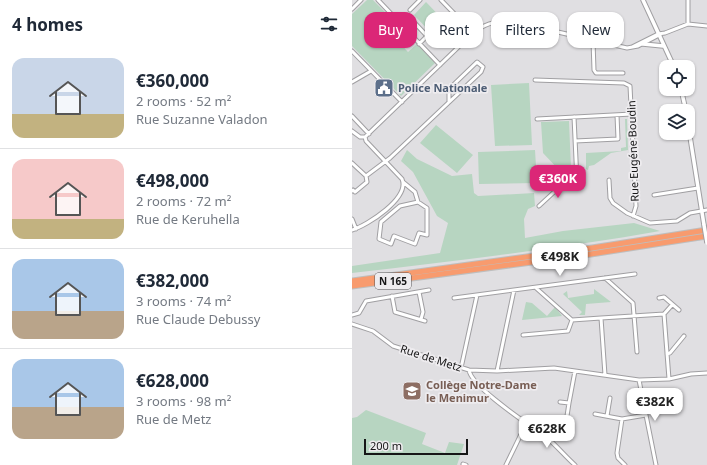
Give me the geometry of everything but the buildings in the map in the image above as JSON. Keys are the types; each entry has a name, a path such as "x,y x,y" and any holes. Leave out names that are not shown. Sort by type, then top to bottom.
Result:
{"highway":[{"name":"N 165","path":"352,280 592,248 707,230"},
{"name":"N 165","path":"352,286 584,255 707,236"}],"street":[{"path":"352,9 361,0"},
{"path":"378,0 440,65"},
{"path":"410,10 420,0"},
{"path":"441,0 453,12"},
{"path":"643,0 670,60"},
{"path":"688,0 688,24"},
{"path":"483,27 489,23 508,21 567,35"},
{"path":"630,48 688,24 707,26"},
{"path":"417,25 427,36 419,44"},
{"path":"624,47 630,48 643,44 659,35"},
{"path":"643,44 656,44 663,46"},
{"path":"352,131 360,137 365,137 369,134 458,48"},
{"path":"593,48 594,70 596,72 623,73"},
{"path":"352,51 402,102"},
{"path":"366,176 385,162 450,102 481,72 483,67 477,62 449,89 450,102"},
{"path":"352,82 371,71"},
{"name":"Rue Eugéne Boudin","path":"535,80 627,84 630,88 636,206 633,216"},
{"path":"537,119 632,114"},
{"path":"575,142 618,139 617,115"},
{"path":"352,116 369,134"},
{"path":"574,117 577,181"},
{"path":"365,137 403,182 415,192 418,202 427,208 428,232 427,235 419,232 415,244 394,236 391,244 379,239 381,222 400,206 418,202"},
{"path":"690,140 707,243"},
{"path":"352,163 366,176 367,182 355,192 353,190 352,191"},
{"path":"609,180 610,198 623,210 633,216 653,223 677,221 690,212 707,210"},
{"path":"539,206 566,181"},
{"path":"352,219 354,229 376,218 401,194 403,182"},
{"path":"654,194 698,188"},
{"path":"376,218 381,222"},
{"path":"454,298 635,274"},
{"path":"605,278 633,303 637,352"},
{"path":"536,288 572,320 664,314 672,305"},
{"path":"352,315 359,313 366,301 429,290"},
{"path":"497,371 514,290"},
{"path":"419,292 423,312 421,319"},
{"path":"460,368 477,295"},
{"path":"392,296 395,312 425,321"},
{"path":"659,298 664,297 679,310"},
{"path":"664,314 669,379"},
{"path":"600,318 605,375"},
{"path":"523,335 568,331 572,320"},
{"name":"Rue de Metz","path":"352,324 372,331 393,346 469,370 471,376 479,385 526,424 547,438 575,465"},
{"path":"667,354 670,353 684,336"},
{"path":"469,370 497,371 542,367 639,380 669,379 691,374 707,373"},
{"path":"567,416 575,371"},
{"path":"639,380 656,465"},
{"path":"607,416 610,398"},
{"path":"560,402 569,404"},
{"path":"595,414 622,419 646,415"},
{"path":"622,419 617,453 618,458 625,465"},
{"path":"506,465 526,424"}],"green space":[{"path":"367,0 373,0 385,12 364,12 364,48 404,48 408,52 412,48 417,48 417,44 435,63 401,96 352,46 352,14"},
{"path":"426,2 436,12 425,12 425,26 417,18 417,12"},
{"path":"529,83 532,145 495,146 491,85"},
{"path":"625,119 627,119 628,150 611,153 594,165 589,166 588,170 586,169 586,153 621,151 621,148 626,147"},
{"path":"569,121 571,169 559,170 543,153 541,122"},
{"path":"436,125 473,155 457,173 420,143"},
{"path":"407,150 417,159 452,176 472,174 474,193 478,196 534,193 535,206 528,209 524,219 525,238 563,231 634,223 660,231 545,249 352,273 352,266 440,253 448,223 437,216 413,172 401,161"},
{"path":"535,150 537,183 479,184 478,152"},
{"path":"594,289 611,302 586,304 585,315 579,315 582,312 563,294 567,291 568,298 594,294"},
{"path":"526,302 532,303 547,316 555,307 562,316 522,320"},
{"path":"366,410 426,433 422,444 445,453 449,442 464,444 457,465 352,465 352,418 357,417"}],"place":[{"name":"Police Nationale","path":"384,88"},
{"name":"Collège Notre-Dame le Menimur","path":"412,391"}]}
